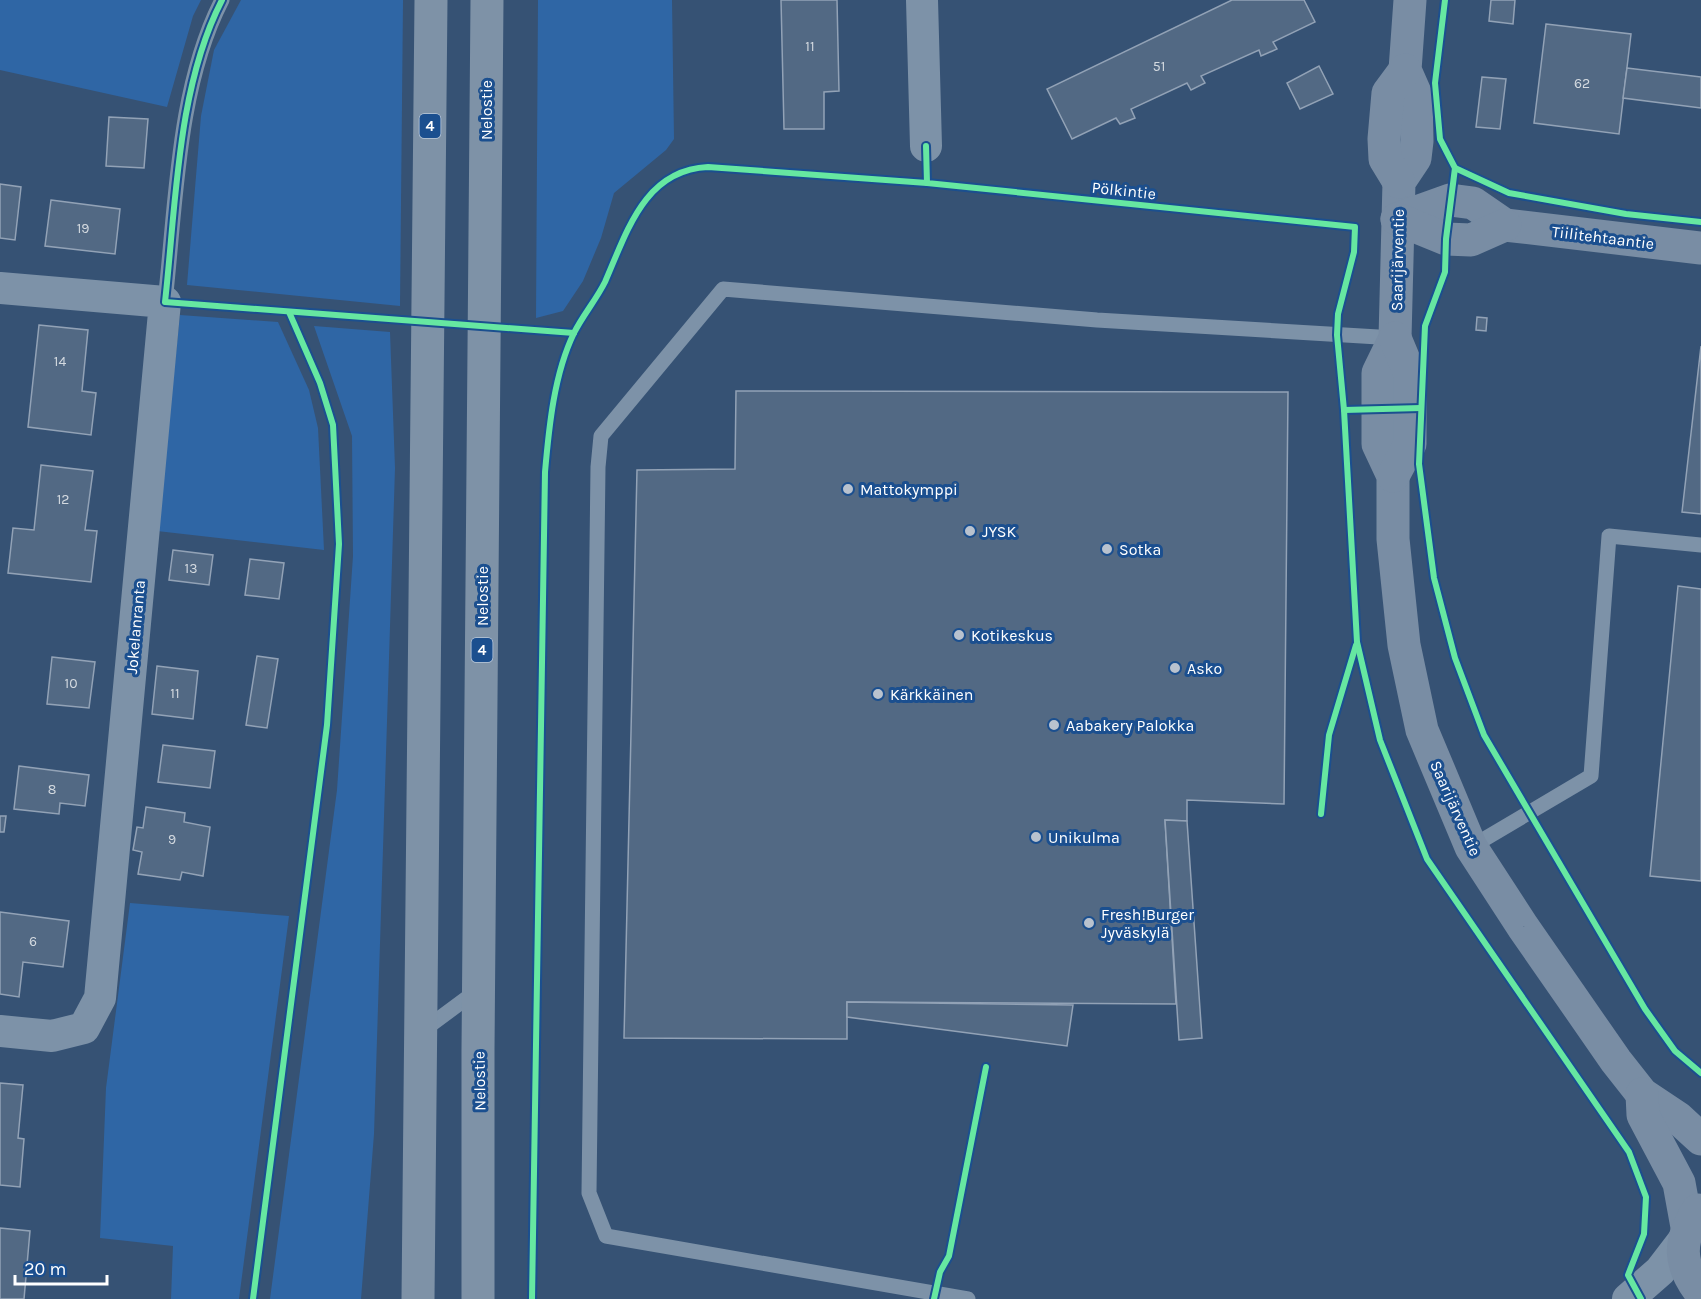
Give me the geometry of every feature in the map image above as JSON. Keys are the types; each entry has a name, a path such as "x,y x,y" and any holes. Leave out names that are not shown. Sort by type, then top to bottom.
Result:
{"highway":[{"name":"4","path":"417,1299 431,0"},
{"name":"Nelostie","path":"478,1299 487,0"}],"main road":[{"name":"Saarijärventie","path":"1410,0 1405,70 1416,95 1417,141 1415,158 1399,182 1395,338 1410,374 1410,444 1394,476 1393,539 1404,645 1422,730 1472,847 1616,1061 1642,1094 1678,1118 1701,1139"},
{"name":"Tiilitehtaantie","path":"1397,219 1446,239 1471,240 1505,225 1701,248"},
{"name":"Saarijärventie","path":"1642,1094 1643,1115 1679,1183 1690,1225 1683,1259 1689,1278 1701,1293"}],"street":[{"path":"922,0 926,146"},
{"path":"0,288 165,302"},
{"name":"Jokelanranta","path":"0,1031 52,1036 84,1028 100,998 165,302"},
{"path":"1628,1299 1660,1271 1690,1225"}],"lane":[{"path":"165,302 188,97 201,47 222,0"},
{"path":"968,1299 606,1236 589,1192 598,467 601,436 723,289 1097,320 1395,338"},
{"path":"1472,847 1591,776 1609,536 1701,544"},
{"path":"420,1032 479,989"}],"shaded area":[{"path":"0,0 201,0 193,16 167,107 0,70"},
{"path":"241,0 403,0 400,306 187,285 201,116 214,50"},
{"path":"538,0 672,0 674,139 666,150 614,193 601,238 583,281 563,311 536,318"},
{"path":"180,315 278,322 309,390 318,428 324,550 157,531"},
{"path":"314,326 390,332 395,468 374,1134 361,1299 270,1299 337,790 353,556 352,436"},
{"path":"130,903 289,916 239,1299 171,1299 173,1246 100,1238 106,1088"}],"building":[{"path":"781,0 837,0 839,91 824,92 824,129 784,129"},
{"path":"1232,0 1304,0 1315,22 1273,42 1277,49 1261,56 1259,50 1201,76 1205,83 1191,90 1187,83 1131,109 1135,118 1120,124 1116,118 1072,139 1047,89"},
{"path":"1491,0 1515,0 1513,24 1489,21"},
{"path":"1546,24 1631,34 1619,134 1534,123"},
{"path":"1319,66 1333,94 1300,109 1287,83"},
{"path":"1627,68 1701,77 1701,108 1623,98"},
{"path":"1482,77 1506,79 1500,129 1476,127"},
{"path":"109,117 148,119 144,168 106,166"},
{"path":"0,184 21,187 15,240 0,238"},
{"path":"51,200 120,209 115,254 45,246"},
{"path":"1477,317 1487,318 1486,331 1476,330"},
{"path":"39,325 88,330 82,391 96,393 91,435 28,427"},
{"path":"1701,346 1701,514 1682,512"},
{"name":"Kotikeskus","path":"736,391 1288,392 1284,804 1187,800 1187,821 1165,820 1176,1004 847,1002 847,1039 624,1038 637,470 735,469"},
{"path":"41,465 93,471 85,530 97,531 91,582 8,573 13,528 34,530"},
{"path":"173,550 213,555 209,585 169,580"},
{"path":"250,559 284,563 279,599 245,595"},
{"path":"1678,586 1701,589 1701,881 1650,876"},
{"path":"257,656 278,659 267,728 246,725"},
{"path":"52,657 95,662 89,708 47,704"},
{"path":"157,666 198,671 193,719 152,714"},
{"path":"163,745 215,751 210,788 158,782"},
{"path":"19,766 89,775 85,806 60,803 59,814 14,809"},
{"path":"146,807 185,813 184,822 210,827 203,876 182,872 180,880 138,874 142,852 133,850 137,827 143,828"},
{"path":"0,816 6,816 4,832 0,832"},
{"path":"1165,820 1187,821 1202,1038 1179,1040"},
{"path":"0,912 69,921 63,967 23,962 19,997 0,994"},
{"path":"847,1002 1073,1005 1067,1046 847,1017"},
{"path":"0,1083 23,1085 18,1138 24,1139 20,1187 0,1185"},
{"path":"0,1228 30,1231 24,1299 0,1299"}],"cycle path":[{"path":"222,0 207,34 187,108 176,187 165,302 574,333"},
{"path":"1445,0 1435,83 1440,139 1455,168 1446,239 1445,272 1425,326 1419,464 1434,578 1455,658 1484,735 1645,1009 1675,1051 1701,1073"},
{"name":"Pölkintie","path":"926,146 927,183 1355,227 1354,252 1338,314 1337,335 1344,410 1357,642 1380,740 1427,859 1629,1152 1646,1197 1644,1234 1628,1275 1641,1299"},
{"path":"532,1299 545,472 553,401 567,349 574,333 605,282 630,224 653,192 668,179 686,171 708,167 927,183"},
{"path":"1455,168 1509,193 1626,214 1701,222"},
{"path":"253,1299 327,725 339,544 333,425 320,383 289,312"},
{"path":"1344,410 1421,408"},
{"path":"1321,814 1329,735 1356,645"},
{"path":"934,1299 940,1272 949,1256 986,1067"}],"place":[{"name":"Mattokymppi","path":"848,489"},
{"name":"JYSK","path":"970,531"},
{"name":"Sotka","path":"1107,549"},
{"name":"Kotikeskus","path":"959,635"},
{"name":"Asko","path":"1175,668"},
{"name":"Kärkkäinen","path":"878,694"},
{"name":"Aabakery Palokka","path":"1054,725"},
{"name":"Unikulma","path":"1036,837"},
{"name":"Fresh!Burger Jyväskylä","path":"1089,923"}]}
